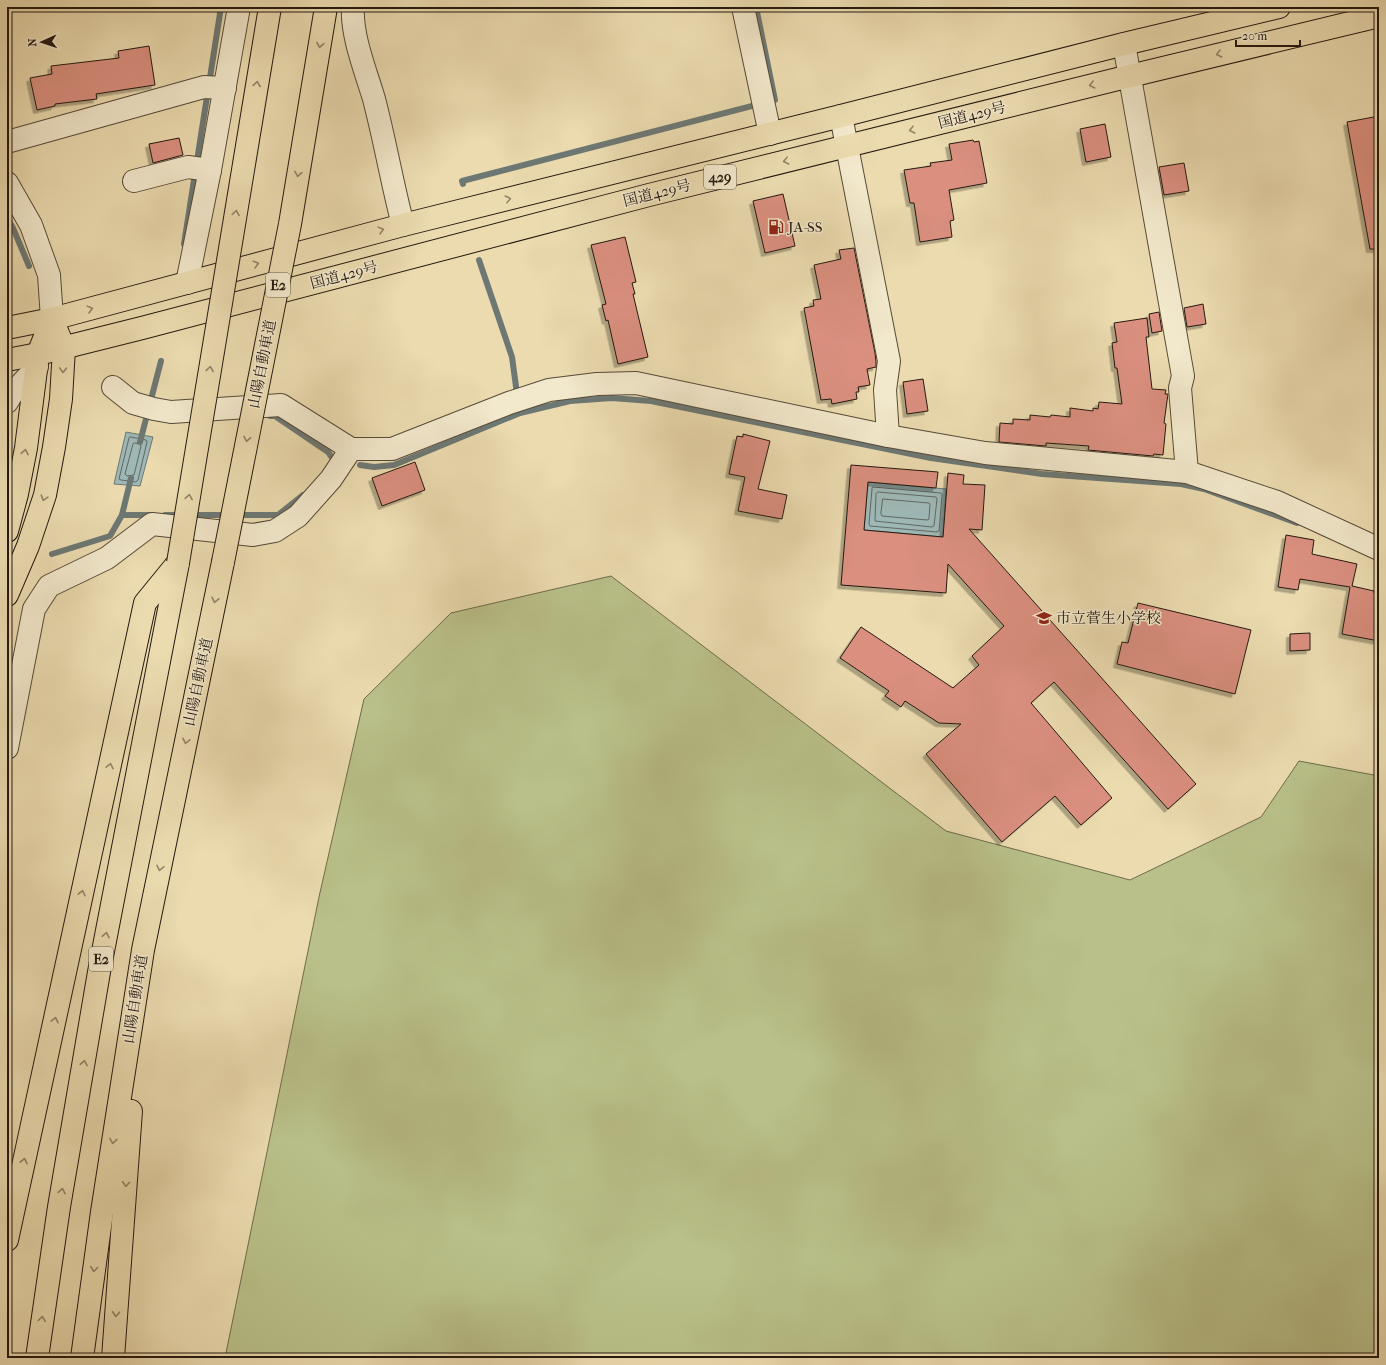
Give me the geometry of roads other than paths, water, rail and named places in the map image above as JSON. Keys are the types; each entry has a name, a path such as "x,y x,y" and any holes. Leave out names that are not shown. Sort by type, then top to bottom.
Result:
{"highway":[{"name":"E2","path":"37,1358 59,1207 99,972 178,563 270,7"},
{"name":"山陽自動車道","path":"82,1358 102,1212 143,950 223,562 290,224 326,7"},
{"name":"国道429号","path":"7,328 52,319 403,225 1124,44 1279,7"},
{"name":"国道429号","path":"7,360 38,360 64,348 648,195 1379,16"},
{"path":"7,595 28,546 45,496 54,447 61,400 64,348 52,319"},
{"path":"7,531 22,471 38,360 52,319"},
{"path":"7,1240 145,604 178,563"},
{"path":"113,1358 143,950"}],"street":[{"path":"187,283 200,168 214,87 239,7"},
{"path":"353,7 352,14 359,53 374,100 403,225"},
{"path":"743,7 770,134"},
{"path":"1124,44 1183,376 1180,388 1187,472"},
{"path":"7,142 214,87"},
{"path":"841,116 890,361 885,390 888,436"},
{"path":"134,181 200,168"},
{"path":"7,183 31,225 49,275 52,319"},
{"path":"7,402 38,360"},
{"path":"113,387 133,403 148,408 171,412 282,405 351,449 392,449 509,403 549,390 596,384 636,383 888,436 985,453 1187,472 1277,502 1379,549"},
{"path":"7,748 34,609 49,586 107,558 152,524 252,535 275,530 298,516 331,479 351,449"}],"water":[{"path":"126,432 153,437 140,486 114,484"},
{"path":"868,482 946,489 943,537 864,530"}],"waterway":[{"path":"184,244 221,7"},
{"path":"463,184 462,181 775,100 756,7"},
{"path":"7,218 13,228 29,266"},
{"path":"479,260 512,357 517,394"},
{"path":"140,442 161,361"},
{"path":"360,465 374,467 394,465 520,413 570,401 612,398 651,401 931,458 1042,474 1181,484 1204,489 1297,523"},
{"path":"270,416 275,416 328,452 333,459"},
{"path":"122,515 131,478"},
{"path":"237,515 278,515 303,495"},
{"path":"52,554 110,536 122,515 152,515"},
{"path":"165,515 228,515"}],"place":[{"name":"JA-SS","path":"776,227"},
{"name":"市立菅生小学校","path":"1044,618"}]}
